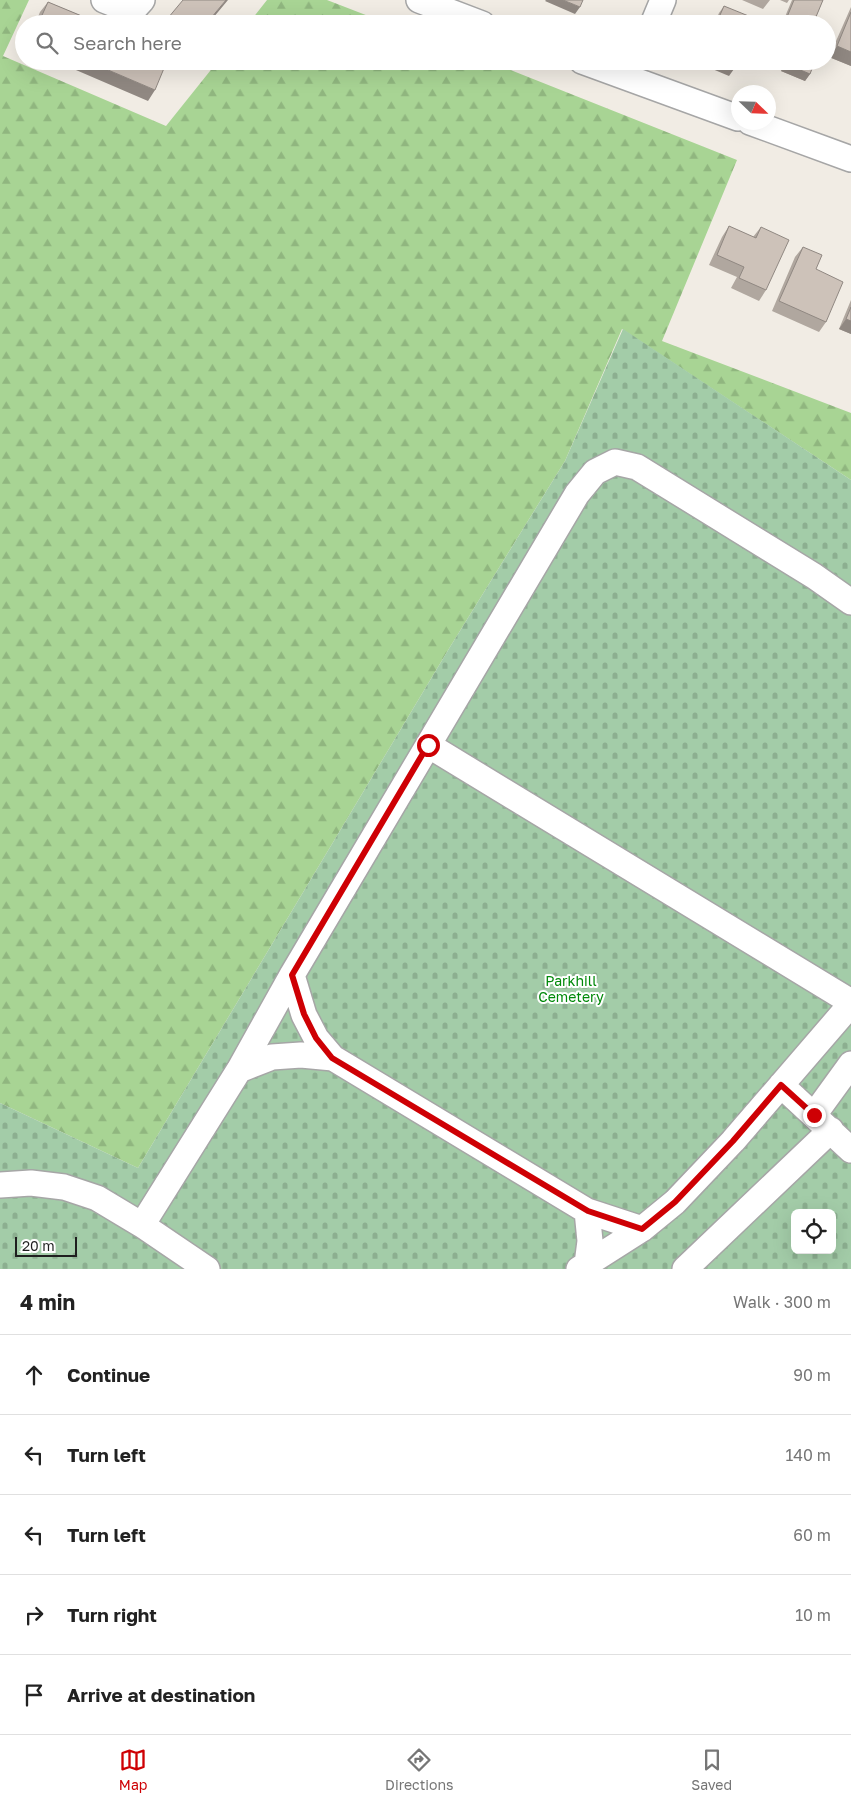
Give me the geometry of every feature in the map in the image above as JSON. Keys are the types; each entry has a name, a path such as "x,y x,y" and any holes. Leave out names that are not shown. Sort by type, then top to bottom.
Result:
{"street":[{"path":"104,0 132,11 142,0"},
{"path":"419,0 458,15"},
{"path":"657,15 664,0"},
{"path":"632,70 731,115"},
{"path":"772,130 851,159"},
{"path":"142,1225 239,1070 292,975 577,494 595,472 615,462 637,467 814,576 851,602"},
{"path":"428,745 851,1003 733,1141 675,1202 642,1229 583,1266"},
{"path":"292,975 304,1014 316,1038 332,1058 588,1211 642,1229"},
{"path":"239,1070 272,1057 301,1055 332,1058"},
{"path":"685,1269 822,1122 851,1064"},
{"path":"781,1085 851,1150"},
{"path":"0,1185 31,1183 64,1187 97,1198 142,1225 207,1269"},
{"path":"583,1266 590,1241 588,1211"}],"green space":[{"path":"0,0 29,0 22,15 15,15 15,30 3,56 15,61 15,70 36,70 166,126 211,70 511,70 737,160 662,341 851,413 851,480 622,329 565,461 450,647 138,1168 0,1103"},
{"path":"267,0 327,0 366,15 255,15"},
{"name":"Parkhill Cemetery","path":"623,329 851,480 851,1269 0,1269 0,1103 138,1168 450,647 565,461"}],"building":[{"path":"183,0 226,0 214,15 170,15"},
{"path":"563,0 583,0 580,7"},
{"path":"794,0 823,0 817,15 788,15"},
{"path":"48,2 79,15 42,15"},
{"path":"724,6 746,15 720,15"},
{"path":"851,12 851,52 837,46"},
{"path":"108,70 163,70 155,90"},
{"path":"800,70 812,70 810,74"},
{"path":"729,226 756,238 761,227 789,240 766,290 739,278 744,267 717,255"},
{"path":"803,247 822,255 816,269 843,282 826,322 779,301"},
{"path":"851,307 851,321 846,319"}],"route":[{"path":"428,745 292,975 304,1014 316,1038 332,1058 588,1211 642,1229 675,1202 733,1141 781,1085 814,1115"}]}
